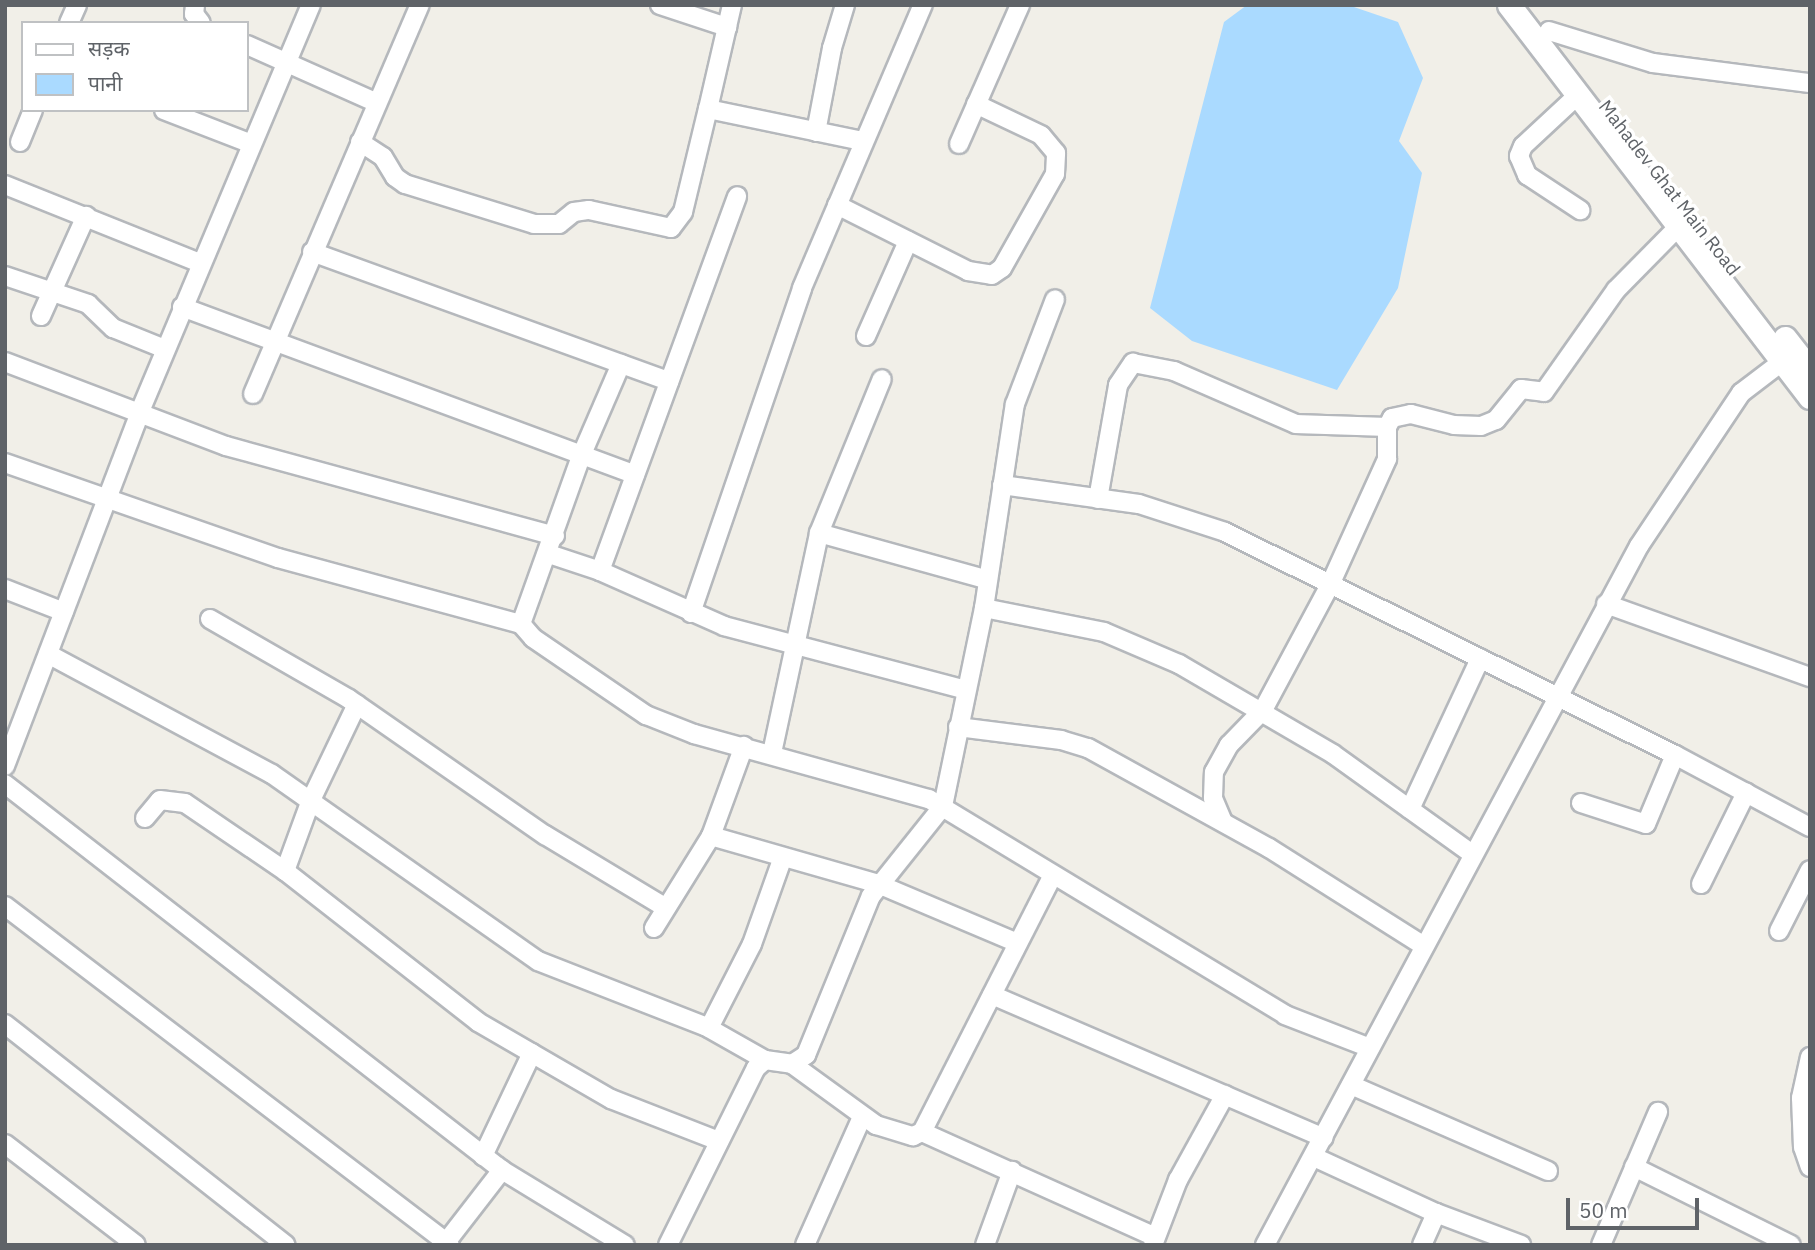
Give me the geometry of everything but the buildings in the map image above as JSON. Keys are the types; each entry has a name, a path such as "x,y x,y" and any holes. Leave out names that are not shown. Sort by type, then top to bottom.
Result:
{"street":[{"path":"70,21 77,5"},
{"path":"195,5 194,14 199,21"},
{"path":"5,766 140,411 249,144 311,5"},
{"path":"253,394 312,251 420,5"},
{"path":"660,5 727,27"},
{"path":"360,142 383,157 395,177 405,184 534,224 559,224 574,212 589,210 671,228 683,212 732,5"},
{"path":"816,132 832,48 845,5"},
{"path":"691,613 802,288 862,141 923,5"},
{"path":"959,144 1020,5"},
{"path":"1510,5 1810,397"},
{"name":"Mahadev Ghat Main Road","path":"1529,5 1810,370"},
{"path":"1549,31 1653,63 1810,83"},
{"path":"248,45 377,103"},
{"path":"1578,94 1523,146 1518,156 1528,175 1580,210"},
{"path":"837,205 968,271 992,275 1008,260 1055,174 1056,153 1049,141 976,104"},
{"path":"708,109 862,141"},
{"path":"20,142 32,112"},
{"path":"169,112 249,144"},
{"path":"5,185 200,263"},
{"path":"600,571 737,196"},
{"path":"41,316 86,216"},
{"path":"1223,822 1213,798 1214,772 1229,745 1263,710 1329,587 1387,459 1387,427 1392,418 1411,414 1454,425 1481,426 1496,420 1521,389 1544,392 1616,290 1680,225"},
{"path":"866,336 908,241"},
{"path":"312,251 669,381"},
{"path":"5,276 88,304 113,328 165,349"},
{"path":"793,1065 806,1055 817,1033 878,884 943,806 984,608 1002,485 1021,384 1055,299"},
{"path":"183,307 635,475"},
{"path":"1265,1245 1314,1157 1472,854 1560,699 1606,604 1729,408 1752,382 1783,361"},
{"path":"5,362 140,411 226,446 555,536"},
{"path":"1098,499 1118,385 1133,363 1174,371 1296,424 1387,427"},
{"path":"521,624 549,554 582,454 621,364"},
{"path":"772,753 818,533 882,379"},
{"path":"5,463 278,558 521,624 533,638 646,715 744,746 899,788 943,806 1285,1015 1370,1048"},
{"path":"1002,485 1150,507 1203,523 1252,544 1329,587 1675,755 1810,827"},
{"path":"818,533 988,580"},
{"path":"549,554 600,571 691,613 793,647 966,690"},
{"path":"5,589 64,612"},
{"path":"1606,604 1810,677"},
{"path":"984,608 1066,622 1135,643 1263,710 1472,854"},
{"path":"209,619 357,704 545,835 666,908"},
{"path":"48,654 243,756 311,800 538,961 709,1028 765,1060 793,1065 862,1117 897,1133 922,1132 1012,1171 1154,1241 1178,1180 1224,1095"},
{"path":"1410,809 1480,659"},
{"path":"285,871 311,800 357,704"},
{"path":"958,727 1061,740 1088,748 1223,822 1424,946"},
{"path":"654,928 711,836 744,746"},
{"path":"1581,803 1646,824 1675,755"},
{"path":"5,784 483,1156 625,1245"},
{"path":"1701,884 1746,793"},
{"path":"145,818 160,800 177,799 285,871 453,1006 611,1099 719,1141"},
{"path":"711,836 878,884 1015,942"},
{"path":"709,1028 752,944 783,857"},
{"path":"1779,931 1810,870"},
{"path":"922,1132 992,995 1015,942 1053,875"},
{"path":"5,906 447,1244 502,1170"},
{"path":"992,995 1324,1138"},
{"path":"5,1024 286,1245"},
{"path":"483,1156 532,1053"},
{"path":"1810,1056 1801,1098 1803,1147 1810,1167"},
{"path":"668,1245 752,1074 765,1060"},
{"path":"1351,1085 1548,1171"},
{"path":"1601,1245 1658,1112"},
{"path":"805,1245 862,1117"},
{"path":"5,1144 136,1245"},
{"path":"1314,1157 1436,1213 1521,1245"},
{"path":"1634,1167 1768,1239 1791,1245"},
{"path":"985,1245 1012,1171"},
{"path":"1422,1245 1436,1213"}],"water":[{"path":"1247,5 1348,5 1398,22 1423,78 1399,141 1422,173 1398,288 1337,390 1192,341 1150,308 1224,22"}]}
